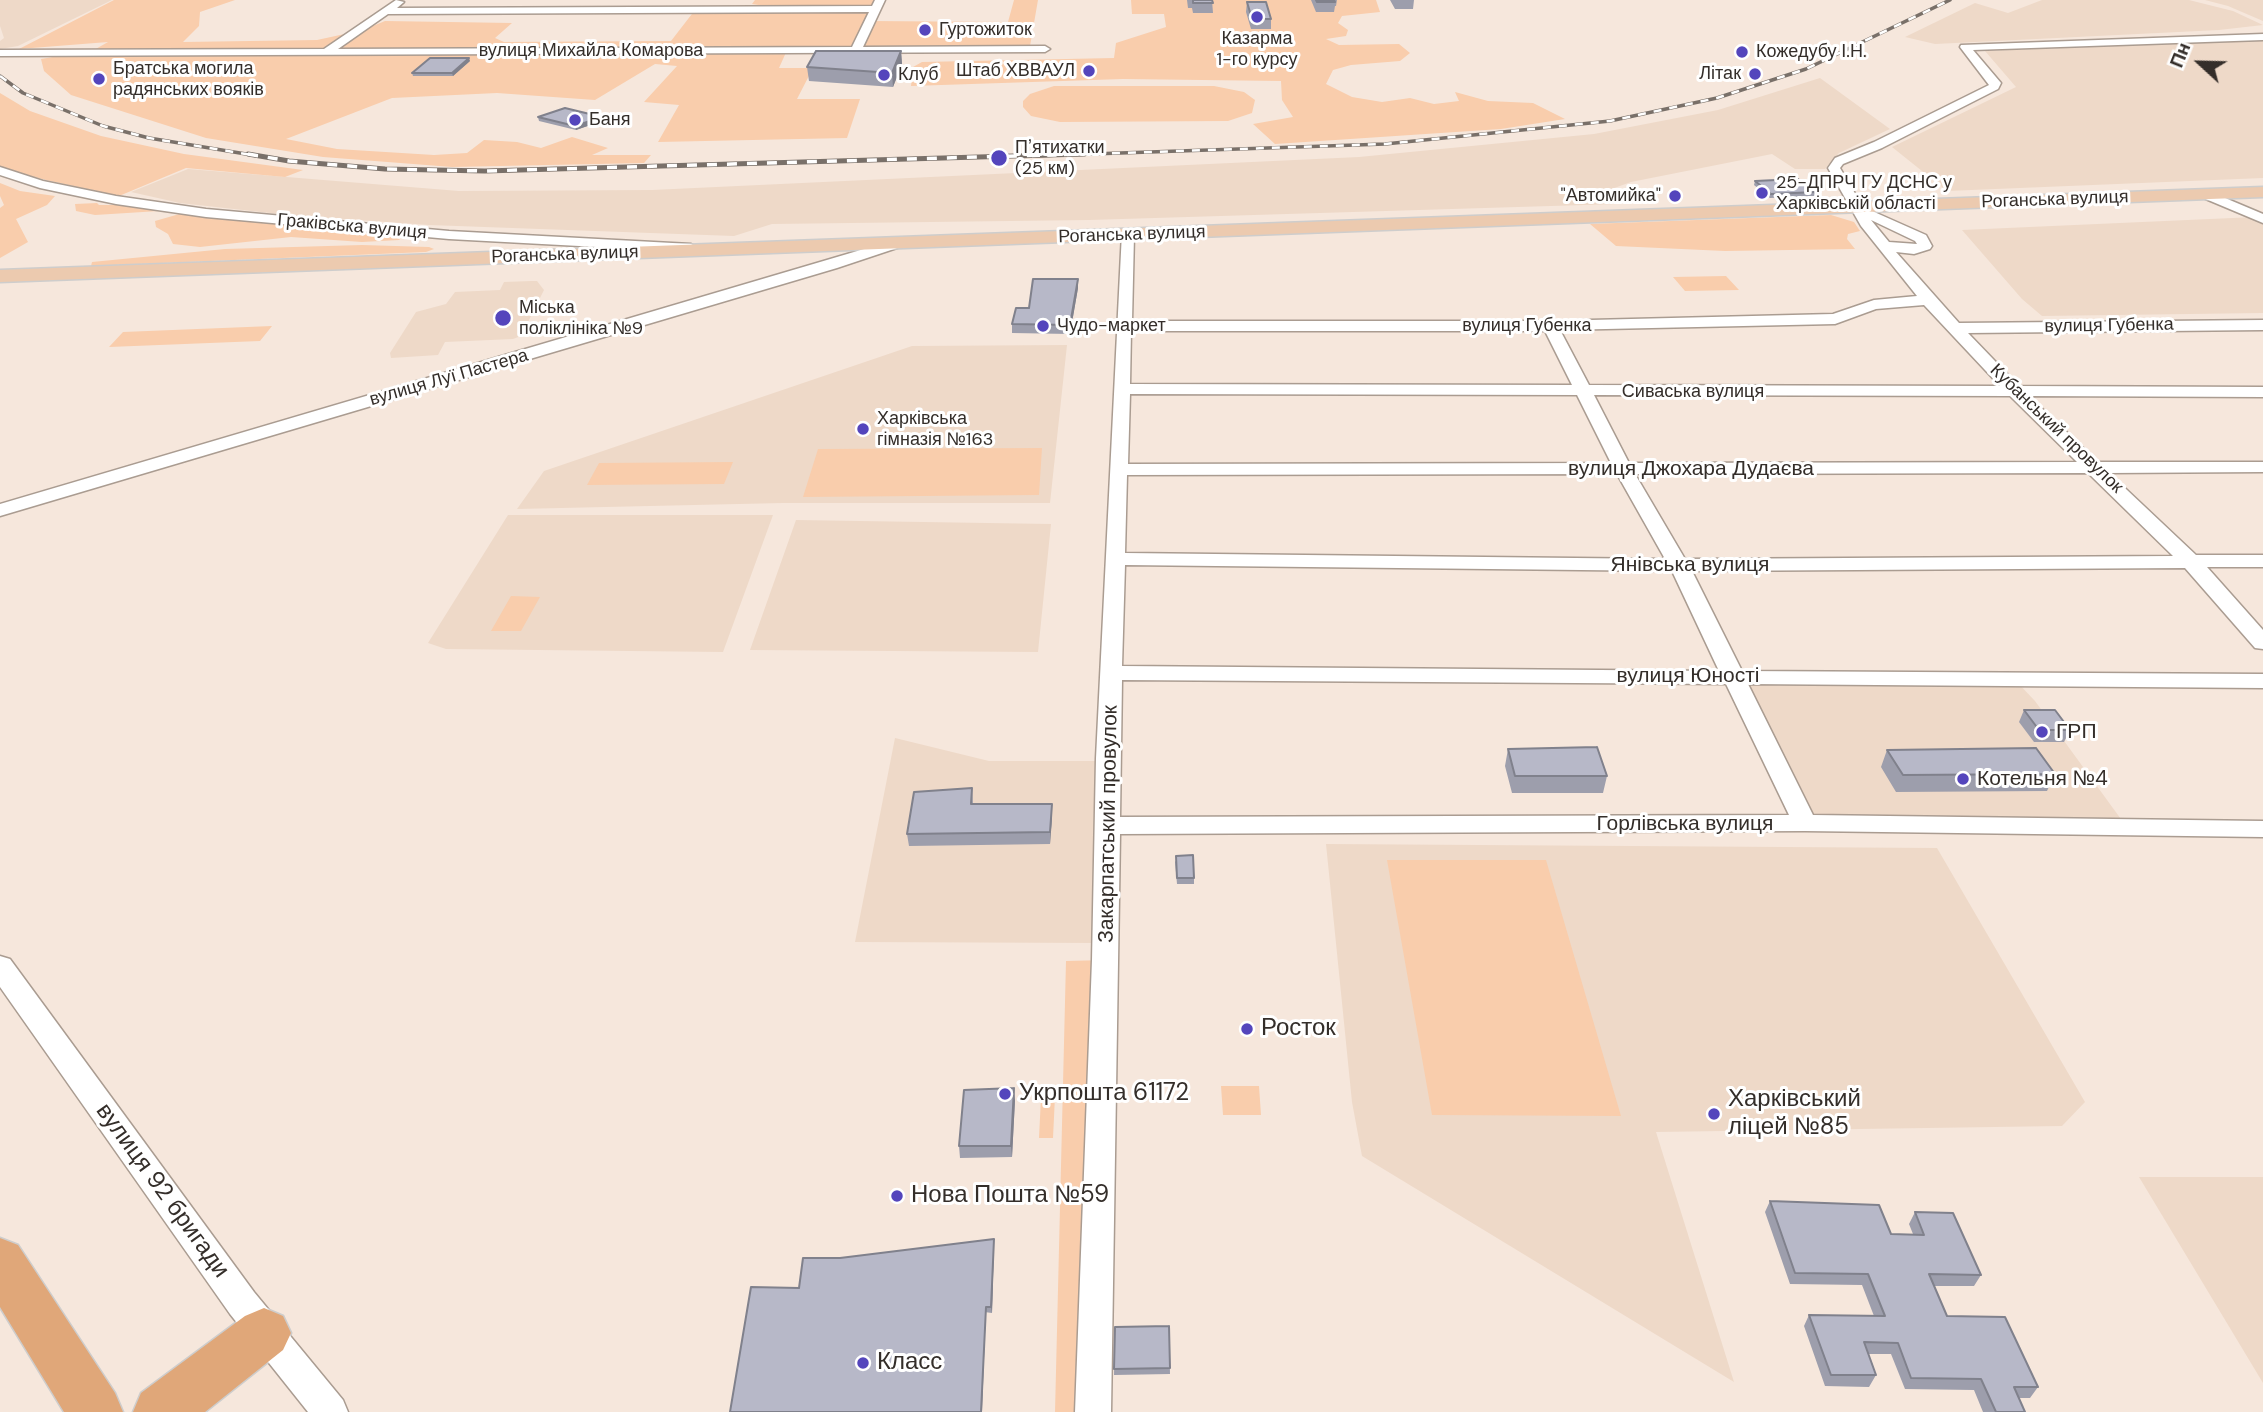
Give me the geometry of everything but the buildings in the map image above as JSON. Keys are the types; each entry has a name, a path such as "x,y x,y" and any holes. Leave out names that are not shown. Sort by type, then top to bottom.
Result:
{"highway":[{"path":"0,1261 95,1412"},
{"path":"160,1412 264,1333"}],"main road":[{"name":"Роганська вулиця","path":"0,276 2263,192"}],"street":[{"path":"326,52 402,0"},
{"name":"вулиця Михайла Комарова","path":"386,10 878,5 856,50"},
{"name":"Кубанський провулок","path":"2263,37 1965,47 1995,83 1994,87 1835,164 1834,168 1882,245 1927,300 2016,393 2190,561 2263,643"},
{"name":"вулиця Михайла Комарова","path":"0,53 1045,49"},
{"name":"Граківська вулиця","path":"0,171 40,184 163,208 462,236 709,250"},
{"path":"2206,194 2263,219"},
{"path":"1857,208 1921,238 1925,246 1914,250 1882,245"},
{"path":"442,260 462,236"},
{"name":"Закарпатський провулок","path":"1093,1412 1127,236"},
{"name":"вулиця Луї Пастера","path":"0,510 832,265 898,243"},
{"name":"вулиця Губенка","path":"1124,326 1550,326 1835,319 1874,305 1927,300"},
{"name":"вулиця Губенка","path":"1955,328 2263,325"},
{"path":"1550,326 1623,470 1679,565 1805,823"},
{"name":"Сиваська вулиця","path":"1122,389 2263,392"},
{"name":"вулиця Джохара Дудаєва","path":"1119,470 2263,467"},
{"name":"Янівська вулиця","path":"1117,559 1679,565 2263,561"},
{"name":"вулиця Юності","path":"1113,673 2263,681"},
{"name":"Горлівська вулиця","path":"1108,826 1805,823 2263,829"},
{"name":"вулиця 92 бригади","path":"0,965 264,1333 330,1412"}],"shaded area":[{"path":"0,0 112,0 18,46 0,49 0,41 4,38 0,26"},
{"path":"114,0 235,0 200,12 199,26 183,42 317,40 363,30 385,21 512,23 495,38 504,42 671,41 695,10 872,10 868,21 1008,22 1014,0 1038,0 1030,46 788,48 779,68 813,68 797,99 860,99 847,138 658,142 679,105 644,102 677,66 655,64 595,100 497,93 392,98 286,139 337,149 434,155 467,153 484,140 517,142 541,148 572,137 608,148 592,155 651,155 644,163 452,167 323,157 206,138 71,95 44,71 41,59 94,50 108,42 19,49"},
{"path":"755,0 877,0 874,8 778,8 752,4"},
{"path":"1131,0 1376,0 1380,12 1342,16 1338,23 1348,30 1346,36 1326,39 1339,45 1399,44 1410,53 1400,61 1351,65 1333,70 1326,84 1352,97 1382,102 1410,98 1434,104 1459,101 1455,92 1488,101 1533,103 1565,119 1501,129 1275,144 1253,124 1293,117 1282,100 1281,81 1123,79 911,86 913,67 922,62 1114,58 1116,43 1166,27 1164,14 1132,14"},
{"path":"2042,0 2189,0 2233,11 2263,25 2219,30 1935,44 1905,37 1975,3 2008,13"},
{"path":"2205,0 2263,0 2263,21 2228,6"},
{"path":"2263,40 2263,178 1947,191 1892,147 2016,87 1985,51"},
{"path":"1820,78 1890,129 1839,153 1825,169 1795,169 1772,154 1631,182 1606,191 1617,204 1089,220 772,224 734,236 429,225 288,215 180,203 131,192 188,169 459,191 652,190 1359,157 1594,134 1718,110"},
{"path":"1054,86 1214,86 1244,92 1255,100 1252,113 1228,121 1060,122 1031,116 1023,107 1023,101 1030,94"},
{"path":"0,93 30,111 101,136 184,154 303,170 285,177 186,168 119,196 46,180 0,168"},
{"path":"0,183 20,191 55,196 47,205 16,219 28,242 0,258 0,208 4,205 0,196"},
{"path":"97,203 159,211 95,215 76,211 75,204"},
{"path":"183,213 297,226 405,234 399,240 362,242 291,237 200,247 173,244 168,234 156,227 155,221"},
{"path":"1831,215 1854,222 1860,231 1848,234 1847,239 1855,249 1725,251 1616,246 1590,224"},
{"path":"2255,217 2263,220 2263,313 2042,316 2022,299 1962,230"},
{"path":"362,245 434,249 426,252 91,266 92,262 225,249"},
{"path":"1726,276 1739,290 1685,291 1673,277"},
{"path":"537,281 544,290 521,336 513,339 445,342 438,355 391,358 390,353 416,312 446,304 455,292 500,290 504,282"},
{"path":"272,326 260,341 109,347 123,332"},
{"name":"Харківська гімназія №163","path":"1067,345 1050,503 783,503 517,509 544,471 912,346"},
{"path":"1042,448 1039,495 803,497 818,449"},
{"path":"733,462 724,484 587,485 599,463"},
{"path":"508,515 773,515 723,652 446,649 428,643"},
{"path":"796,520 1051,524 1038,652 750,650"},
{"path":"511,596 540,597 521,631 491,631"},
{"path":"1733,676 2016,681 2035,701 2126,826 1805,823"},
{"path":"895,738 989,761 1101,761 1097,943 855,942"},
{"name":"Харківський ліцей №85","path":"1326,844 1937,848 2085,1102 2062,1126 1656,1132 1734,1382 1362,1156 1352,1102"},
{"path":"1387,860 1546,860 1621,1116 1432,1115"},
{"path":"1106,960 1093,1412 1055,1412 1066,961"},
{"path":"1221,1086 1259,1086 1261,1115 1223,1115"},
{"path":"1055,1096 1053,1138 1039,1138 1041,1097"},
{"path":"2139,1177 2263,1177 2263,1383"}],"railway":[{"path":"1032,156 1385,144 1610,121 1717,98 1806,69 1950,0"},
{"path":"0,76 23,93 103,126 149,138 258,156"},
{"path":"248,154 289,161 385,169 485,171 1084,154"}],"place":[{"name":"Казарма 1-го курсу","path":"1257,17"},
{"name":"Гуртожиток","path":"925,30"},
{"name":"Кожедубу І.Н.","path":"1742,52"},
{"name":"Штаб ХВВАУЛ","path":"1089,71"},
{"name":"Літак","path":"1755,74"},
{"name":"Клуб","path":"884,75"},
{"name":"Братська могила радянських вояків","path":"99,79"},
{"name":"Баня","path":"575,120"},
{"name":"Пʼятихатки (25 км)","path":"999,158"},
{"name":"25-ДПРЧ ГУ ДСНС у Харківській області","path":"1762,193"},
{"name":"\"Автомийка\"","path":"1675,196"},
{"name":"Міська поліклініка №9","path":"503,318"},
{"name":"Чудо-маркет","path":"1043,326"},
{"name":"Харківська гімназія №163","path":"863,429"},
{"name":"ГРП","path":"2042,732"},
{"name":"Котельня №4","path":"1963,779"},
{"name":"Росток","path":"1247,1029"},
{"name":"Укрпошта 61172","path":"1005,1094"},
{"name":"Харківський ліцей №85","path":"1714,1114"},
{"name":"Нова Пошта №59","path":"897,1196"},
{"name":"Класс","path":"863,1363"}]}
